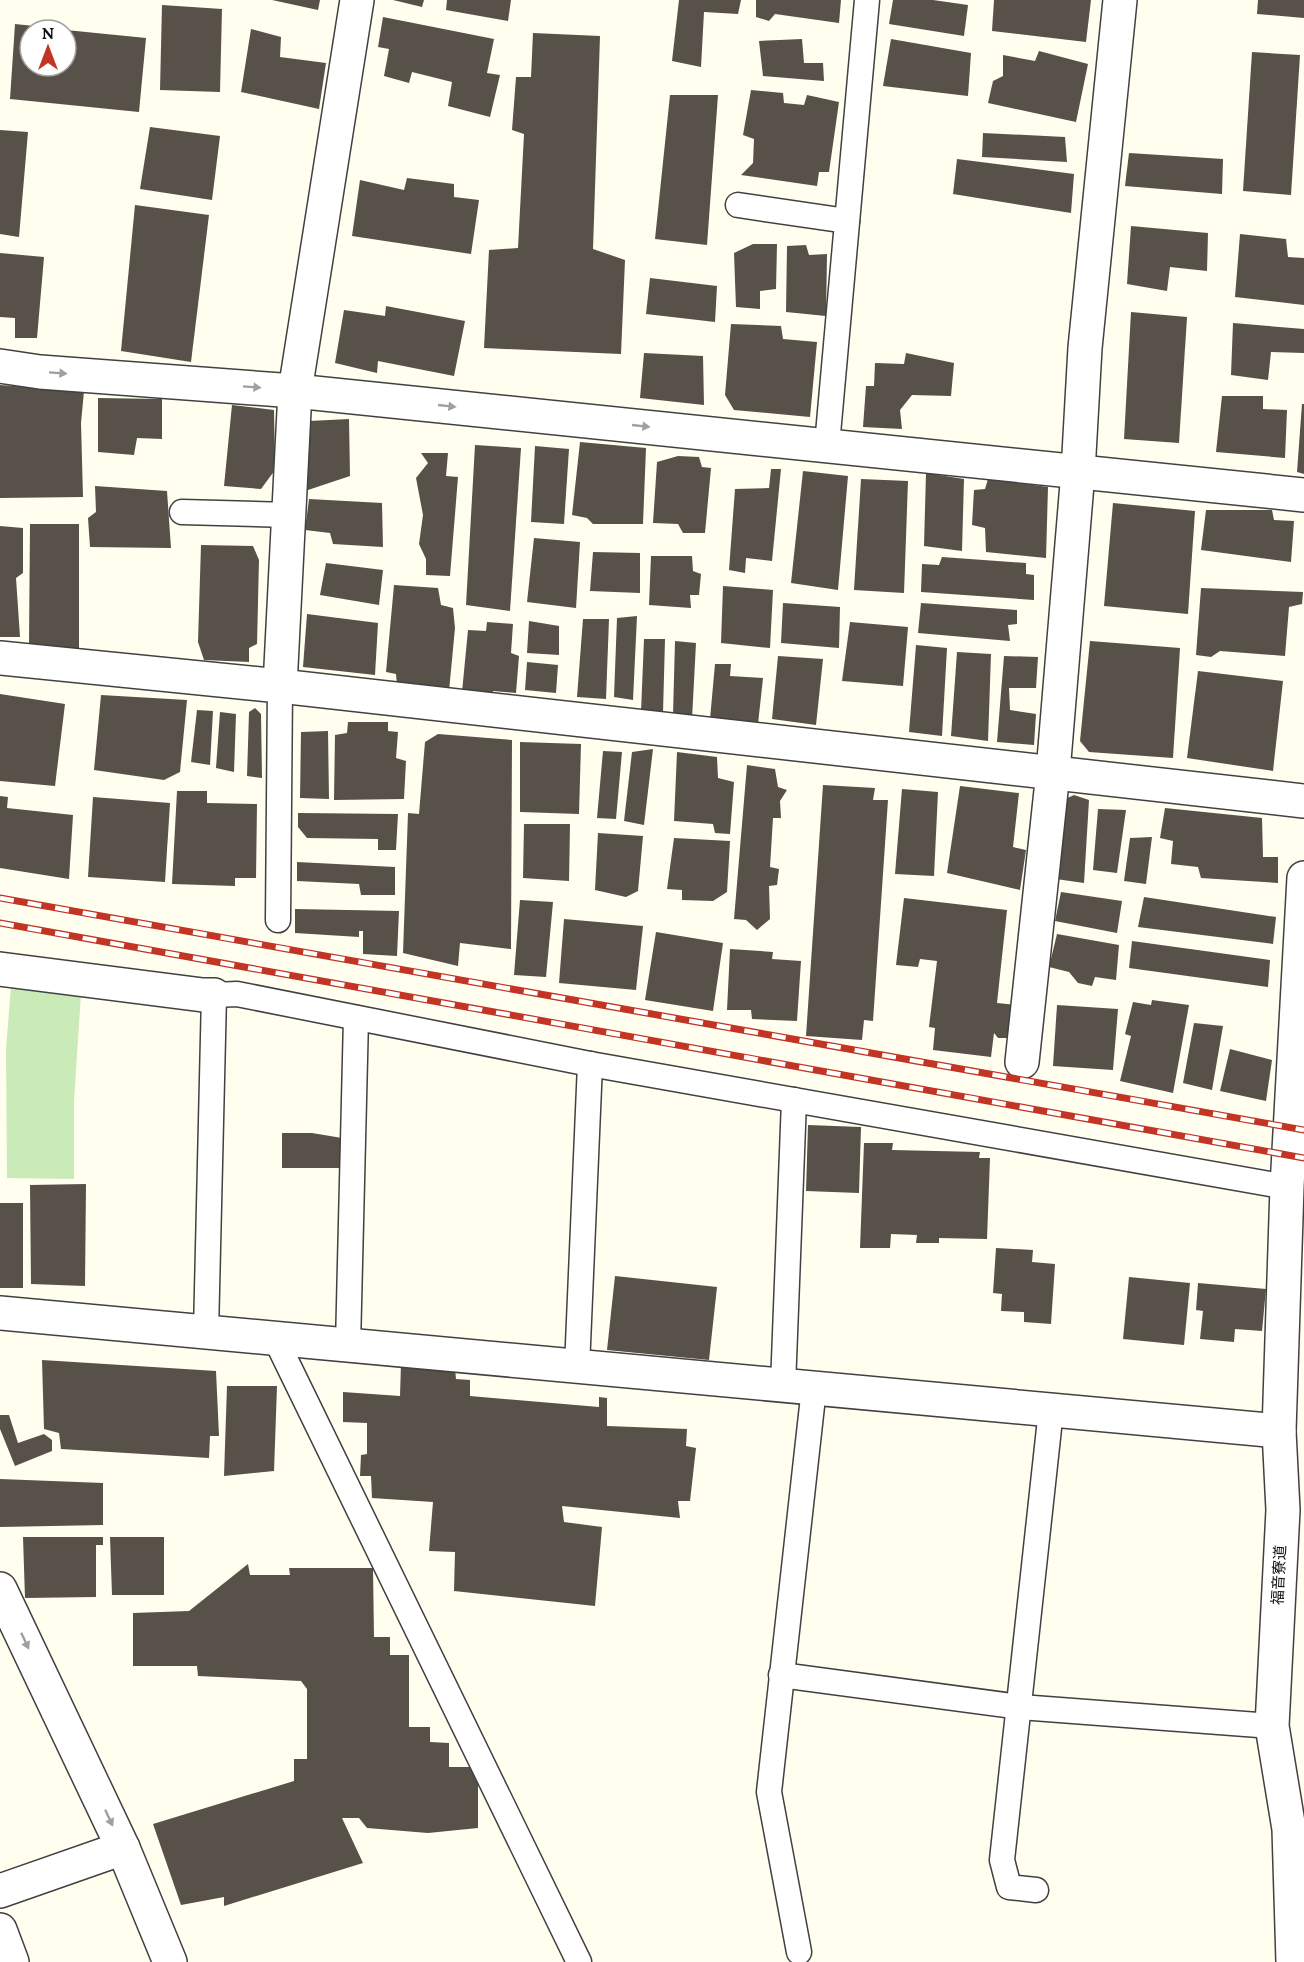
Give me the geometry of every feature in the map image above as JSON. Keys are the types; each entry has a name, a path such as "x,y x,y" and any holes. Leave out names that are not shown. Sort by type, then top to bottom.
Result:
{"street":[{"path":"280,686 295,390 357,0"},
{"path":"1022,1062 1053,772 1078,472 1085,348 1120,0"},
{"path":"0,366 40,372 295,390 1304,495"},
{"path":"0,658 280,686 1304,801"},
{"name":"福音寮道","path":"1293,1962 1297,1829 1272,1726 1293,1511 1279,1431 1296,1189 1304,878"},
{"path":"0,969 214,995"},
{"path":"0,1313 1279,1431"},
{"path":"0,1589 123,1848 170,1962"},
{"path":"0,1891 123,1848"},
{"path":"0,1930 12,1962"}],"lane":[{"path":"827,445 867,0"},
{"path":"738,205 847,221"},
{"path":"182,512 289,515"},
{"path":"278,920 280,686"},
{"path":"206,1332 214,995 237,994 590,1064 1296,1189"},
{"path":"348,1345 356,1018"},
{"path":"577,1366 590,1064"},
{"path":"794,1100 798,1387 782,1675 769,1792 799,1952"},
{"path":"275,1338 579,1962"},
{"path":"1036,1890 1009,1887 1002,1860 1051,1410"},
{"path":"782,1675 1020,1707 1272,1726"}],"green space":[{"path":"11,987 81,993 74,1102 74,1179 7,1178 6,1048"}],"building":[{"path":"272,0 320,0 318,10"},
{"path":"393,0 424,0 422,7"},
{"path":"447,0 511,0 508,21 446,10"},
{"path":"679,0 741,0 738,14 704,12 701,67 672,61"},
{"path":"756,0 841,0 839,23 775,14 769,21 756,17"},
{"path":"893,0 933,0 968,5 964,36 889,24"},
{"path":"994,0 1091,0 1086,42 992,31"},
{"path":"1258,0 1304,0 1304,18 1257,14"},
{"path":"162,5 222,9 220,92 160,90"},
{"path":"383,17 494,39 487,73 500,75 490,117 448,106 452,82 412,72 409,83 384,76 389,49 378,47"},
{"path":"15,24 18,24 18,78 78,78 78,31 146,38 139,112 10,99"},
{"path":"251,29 281,37 280,57 326,63 319,109 241,92"},
{"path":"533,33 600,36 593,249 625,260 621,354 484,348 489,250 518,248 524,134 512,130 516,77 531,77"},
{"path":"802,39 804,63 823,63 824,81 763,76 759,41"},
{"path":"891,39 971,53 968,96 883,86"},
{"path":"1039,51 1088,64 1076,122 988,103 993,81 1003,76 1003,55 1035,61"},
{"path":"1252,52 1300,55 1291,195 1243,191"},
{"path":"751,90 783,93 784,103 804,105 807,95 839,102 829,172 819,172 817,186 741,175 753,163 754,139 743,135"},
{"path":"670,95 718,95 707,245 655,239"},
{"path":"150,127 220,136 212,200 140,189"},
{"path":"0,130 28,132 19,237 0,234"},
{"path":"983,133 1065,137 1067,162 982,157"},
{"path":"1129,153 1223,159 1222,194 1125,186"},
{"path":"957,159 1074,174 1071,213 953,194"},
{"path":"407,178 454,184 454,197 479,200 471,254 352,236 360,180 404,190"},
{"path":"135,205 209,215 191,362 121,351"},
{"path":"1131,226 1208,233 1207,271 1170,267 1167,291 1127,284"},
{"path":"1240,234 1286,239 1288,257 1304,258 1304,305 1235,297"},
{"path":"753,244 777,244 776,289 760,291 760,309 736,307 734,253"},
{"path":"806,245 809,255 827,254 826,316 786,312 787,246"},
{"path":"0,253 44,257 37,338 15,338 15,318 0,317"},
{"path":"650,278 717,286 715,322 646,314"},
{"path":"386,306 465,321 454,376 378,361 377,373 335,363 344,310 385,316"},
{"path":"1131,312 1187,317 1179,443 1124,439"},
{"path":"1233,323 1304,329 1304,353 1271,352 1268,380 1231,375"},
{"path":"731,324 781,326 783,339 817,342 810,417 734,410 725,395"},
{"path":"644,353 703,356 704,405 640,398"},
{"path":"906,353 954,363 951,396 912,395 900,410 902,429 863,427 866,386 874,386 875,363 904,364"},
{"path":"0,385 84,391 81,423 83,497 0,498"},
{"path":"1222,396 1263,396 1263,409 1287,410 1285,458 1216,452"},
{"path":"98,398 162,399 162,439 137,438 134,455 98,452"},
{"path":"1302,404 1304,404 1304,474 1297,472"},
{"path":"232,405 274,410 275,470 261,489 224,486"},
{"path":"349,419 350,476 305,491 309,421"},
{"path":"580,442 646,448 643,524 593,524 587,518 572,515"},
{"path":"475,445 521,448 510,611 466,605"},
{"path":"535,446 569,449 564,524 531,522"},
{"path":"421,453 448,453 446,476 458,477 450,576 426,575 426,559 419,544 423,515 416,478 428,463"},
{"path":"678,456 699,457 702,467 711,468 705,533 683,533 678,524 653,523 657,462"},
{"path":"771,469 781,469 772,561 746,558 745,573 729,570 735,489 769,488"},
{"path":"803,471 848,476 838,590 791,583"},
{"path":"926,473 964,479 962,551 924,546"},
{"path":"861,479 908,481 904,593 854,590"},
{"path":"988,479 1048,487 1046,558 986,552 985,528 972,525 974,490 985,489"},
{"path":"95,486 167,491 171,548 90,547 88,518 96,512"},
{"path":"309,499 382,503 383,547 333,544 330,533 305,530"},
{"path":"1113,503 1195,511 1188,614 1104,606"},
{"path":"1206,510 1272,510 1274,520 1294,521 1291,562 1201,550"},
{"path":"30,524 79,524 79,649 29,644"},
{"path":"0,526 23,528 23,573 16,578 20,637 0,637"},
{"path":"534,538 580,542 576,608 527,602"},
{"path":"201,545 253,546 259,560 257,644 249,648 249,662 204,660 198,642"},
{"path":"593,552 640,553 640,593 590,591"},
{"path":"651,556 692,556 693,571 701,574 699,595 690,595 691,608 649,605"},
{"path":"942,557 1026,563 1026,574 1034,575 1034,600 921,592 922,564 939,565"},
{"path":"326,563 383,570 379,605 320,595"},
{"path":"394,585 438,588 441,605 453,608 455,628 449,691 397,686 396,674 386,672"},
{"path":"723,586 773,590 770,648 721,643"},
{"path":"1201,588 1303,592 1302,604 1289,607 1285,656 1220,651 1211,657 1196,655"},
{"path":"783,603 840,607 839,648 781,643"},
{"path":"921,603 1017,610 1017,624 1008,625 1010,641 918,633"},
{"path":"307,614 378,623 375,675 303,667"},
{"path":"637,616 633,700 614,697 617,618"},
{"path":"583,619 609,619 606,699 577,697"},
{"path":"529,621 559,626 559,655 527,653"},
{"path":"487,622 513,624 511,653 519,656 516,693 493,691 493,701 462,692 468,630 486,631"},
{"path":"850,622 908,627 903,686 842,681"},
{"path":"644,639 665,639 663,713 641,712"},
{"path":"675,641 696,643 692,719 673,715"},
{"path":"1090,641 1180,648 1173,758 1089,752 1080,741"},
{"path":"916,645 947,648 942,736 909,732"},
{"path":"957,652 991,654 988,741 951,736"},
{"path":"778,656 823,659 816,725 772,719"},
{"path":"1004,656 1038,657 1036,688 1009,688 1010,710 1036,714 1034,745 997,742"},
{"path":"527,662 558,665 556,693 525,690"},
{"path":"715,664 731,664 730,676 763,678 758,724 710,719"},
{"path":"1198,671 1283,681 1273,771 1187,758"},
{"path":"0,694 65,704 55,786 0,781"},
{"path":"101,695 187,700 180,772 164,780 94,770"},
{"path":"255,708 261,714 262,778 247,776 249,712"},
{"path":"197,710 213,711 210,765 191,762"},
{"path":"220,712 236,714 234,772 216,768"},
{"path":"348,722 388,722 388,731 398,732 396,758 406,761 404,799 334,800 335,735 347,733"},
{"path":"328,731 329,799 300,798 301,732"},
{"path":"438,734 512,740 511,949 460,943 458,966 403,953 408,813 419,814 425,742"},
{"path":"520,742 581,744 579,814 520,812"},
{"path":"653,749 644,825 624,821 632,752"},
{"path":"603,751 622,752 616,819 597,818"},
{"path":"677,752 717,757 718,778 734,782 730,834 715,833 713,824 674,821"},
{"path":"747,765 775,769 778,787 787,790 780,801 781,818 773,818 770,867 779,869 777,885 769,886 770,919 757,930 746,920 734,919"},
{"path":"823,785 875,788 873,800 888,800 873,1021 864,1020 862,1040 806,1036"},
{"path":"960,786 1019,793 1013,847 1026,850 1020,890 947,873"},
{"path":"902,789 938,792 934,876 895,874"},
{"path":"177,791 207,791 207,803 257,804 256,878 235,878 235,886 172,884"},
{"path":"1074,795 1089,800 1084,883 1056,879 1063,800"},
{"path":"0,796 8,797 7,808 73,815 69,879 0,868"},
{"path":"93,797 170,803 165,882 88,877"},
{"path":"1165,808 1262,818 1263,857 1278,857 1278,883 1201,878 1198,867 1171,864 1173,841 1160,838"},
{"path":"1098,809 1126,810 1117,873 1093,870"},
{"path":"298,813 398,814 396,850 378,850 378,839 307,838 298,827"},
{"path":"524,824 570,824 569,881 523,878"},
{"path":"598,833 643,836 638,891 626,897 595,890"},
{"path":"1152,837 1146,884 1124,881 1130,838"},
{"path":"674,838 730,841 727,892 713,901 682,900 682,890 667,889"},
{"path":"297,862 395,867 395,895 361,895 359,884 297,881"},
{"path":"1061,892 1122,901 1117,933 1055,921"},
{"path":"1144,897 1276,917 1273,944 1138,927"},
{"path":"904,898 1007,910 997,1003 1017,1005 1012,1034 1007,1038 998,1038 994,1033 991,1057 933,1050 935,1028 929,1027 937,961 920,959 918,967 896,965"},
{"path":"520,900 553,902 546,977 514,975"},
{"path":"295,909 399,911 397,956 363,954 363,931 359,931 359,937 295,933"},
{"path":"564,919 643,926 636,990 559,983"},
{"path":"656,932 723,943 713,1011 645,1000"},
{"path":"1057,934 1119,945 1116,980 1095,977 1092,986 1078,983 1069,972 1049,967"},
{"path":"1132,941 1270,960 1268,987 1129,968"},
{"path":"730,949 773,952 772,959 801,961 797,1021 752,1019 751,1010 727,1010"},
{"path":"1152,1000 1189,1005 1173,1093 1120,1081 1131,1036 1125,1034 1133,1002 1151,1005"},
{"path":"1057,1005 1118,1009 1113,1070 1053,1066"},
{"path":"1194,1023 1223,1026 1212,1090 1183,1083"},
{"path":"1230,1049 1272,1060 1266,1101 1220,1091"},
{"path":"808,1125 861,1127 859,1193 806,1191"},
{"path":"282,1133 312,1133 342,1138 346,1168 282,1168"},
{"path":"864,1143 893,1143 892,1150 980,1152 979,1158 990,1158 987,1239 939,1238 939,1243 916,1243 917,1235 891,1234 890,1248 860,1248"},
{"path":"86,1184 85,1286 31,1284 30,1185"},
{"path":"0,1203 23,1203 23,1288 0,1288"},
{"path":"996,1248 1033,1250 1032,1262 1055,1264 1051,1324 1024,1322 1024,1312 1001,1311 1002,1294 993,1293"},
{"path":"615,1276 717,1287 709,1360 607,1350"},
{"path":"1129,1277 1190,1283 1184,1345 1123,1339"},
{"path":"1198,1283 1266,1289 1262,1331 1235,1329 1234,1342 1200,1339 1203,1311 1196,1310"},
{"path":"42,1360 216,1371 219,1436 210,1436 209,1458 61,1449 59,1433 44,1429"},
{"path":"401,1364 455,1368 456,1379 470,1380 470,1396 599,1407 599,1397 607,1398 607,1426 687,1429 686,1446 696,1448 690,1501 678,1501 680,1518 562,1506 564,1522 602,1527 595,1606 454,1591 455,1552 429,1551 433,1502 372,1498 371,1476 360,1476 361,1455 367,1454 367,1423 343,1422 343,1392 400,1396"},
{"path":"227,1386 277,1386 274,1471 224,1476"},
{"path":"0,1415 9,1415 18,1443 44,1434 52,1440 52,1451 15,1466 0,1429"},
{"path":"0,1479 103,1483 103,1525 0,1527"},
{"path":"23,1537 103,1537 103,1545 96,1545 96,1597 25,1598"},
{"path":"110,1537 164,1537 164,1595 112,1595"},
{"path":"248,1564 250,1575 290,1575 289,1568 373,1568 374,1637 390,1637 390,1655 409,1655 409,1727 430,1727 430,1742 449,1743 449,1767 478,1767 478,1828 428,1833 367,1828 359,1818 342,1818 363,1863 224,1906 224,1897 181,1905 153,1824 294,1781 294,1759 307,1759 307,1689 301,1681 198,1676 197,1666 133,1666 133,1613 189,1611"}],"railway":[{"path":"0,898 1304,1130"},
{"path":"0,923 1304,1158"}]}
